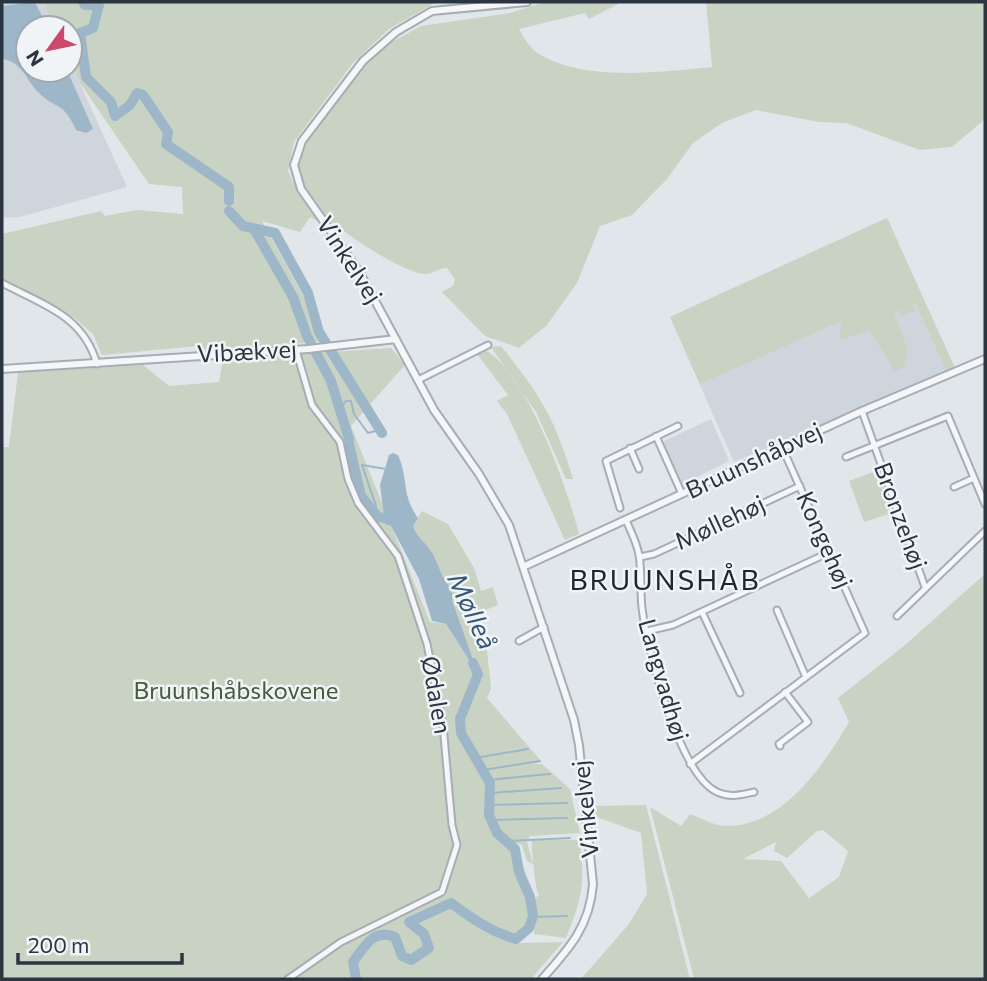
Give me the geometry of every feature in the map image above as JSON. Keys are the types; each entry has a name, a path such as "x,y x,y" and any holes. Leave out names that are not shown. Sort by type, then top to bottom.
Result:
{"street":[{"name":"Vinkelvej","path":"527,2 452,7 414,20 363,61 302,141 296,154 296,178 360,273 446,427 495,499 525,566 544,627 579,745 593,884 592,901 583,929 542,979"},
{"path":"2,283 76,324 89,340 97,364"},
{"name":"Vibækvej","path":"2,369 296,350 396,339"},
{"path":"418,380 488,345"},
{"name":"Ødalen","path":"288,979 341,942 442,892 457,855 443,725 427,643 398,556 358,503 348,479 340,442 312,405 296,350"},
{"name":"Bruunshåbvej","path":"525,566 862,411 985,359"},
{"name":"Bronzehøj","path":"862,411 925,587"},
{"name":"Bronzehøj","path":"846,457 948,416 985,503"},
{"path":"621,508 606,461 678,426"},
{"path":"656,436 682,495"},
{"name":"Kongehøj","path":"782,447 865,633 806,675"},
{"path":"630,448 639,468"},
{"path":"954,487 974,478"},
{"name":"Møllehøj","path":"640,557 654,554 800,486"},
{"name":"Langvadhøj","path":"626,520 640,557 643,610 675,734 690,764 704,782 717,792 737,796 754,792"},
{"name":"Bronzehøj","path":"897,616 985,531"},
{"path":"648,631 702,612 830,552"},
{"path":"690,764 806,675 777,610"},
{"path":"702,612 740,693"},
{"path":"519,641 544,627"},
{"path":"780,746 779,744 808,722 785,692"}],"shaded area":[{"path":"2,2 43,2 49,14 14,14 14,84 80,84 127,187 20,217 2,218"},
{"path":"887,218 955,368 734,462 670,317"},
{"path":"711,419 729,461 683,484 679,481 662,442"}],"green space":[{"path":"43,2 459,2 435,3 389,29 353,63 294,142 288,171 321,223 310,217 300,232 262,221 328,341 223,350 207,350 198,346 102,355 93,334 73,317 2,278 2,234 101,211 105,216 137,210 183,214 182,187 149,184 81,84 84,84 84,14 49,14"},
{"path":"545,2 622,2 589,19 585,13 519,29 536,52 558,63 578,69 623,73 712,67 706,2 985,2 985,119 952,147 920,150 846,123 819,122 756,110 722,123 693,143 667,179 632,215 600,226 577,283 547,325 519,348 485,336 442,292 453,286 455,279 447,268 426,274 417,273 365,246 335,223 329,223 304,189 298,172 300,151 309,134 372,53 421,26 510,13"},
{"path":"887,218 955,368 946,370 916,303 913,304 916,310 901,317 899,312 911,305 894,313 908,350 905,367 895,371 869,330 840,340 841,321 700,384 670,317"},
{"path":"501,346 545,408 560,439 573,479 566,479 536,412 491,347"},
{"name":"Bruunshåbskovene","path":"391,348 405,365 351,426 430,622 446,624 476,671 452,600 452,589 433,554 413,526 422,511 448,524 474,568 481,591 493,587 498,605 483,611 491,689 487,698 542,762 532,764 542,764 570,789 580,833 530,836 527,842 533,864 527,861 522,845 517,843 533,900 539,895 532,839 579,840 581,890 566,938 534,934 534,911 531,930 518,943 563,942 531,979 2,979 2,447 9,447 18,372 143,365 169,386 219,382 223,359"},
{"path":"487,351 503,365 531,408 556,463 579,534 565,540 507,414 497,401 508,395 477,354"},
{"path":"878,470 892,513 864,522 849,481"},
{"path":"985,574 985,979 694,979 650,807 681,826 690,814 726,826 747,823 784,805 814,774 849,722 838,698 905,645","holes":["823,830 848,851 839,877 809,898 781,861 743,859 776,842 774,851 787,858 817,831"]},
{"path":"646,805 690,979 581,979 629,924 647,894 641,833 591,815 592,806"}],"water":[{"path":"35,2 41,14 14,14 14,63 2,59 2,6"},
{"path":"32,84 73,84 93,129 86,133 76,130 63,110 38,92"},
{"path":"389,455 398,455 409,502 418,518 413,526 433,554 452,589 452,600 478,674 446,624 432,621 419,579 391,526 385,524 380,485"}],"waterway":[{"name":"Mølleå","path":"83,2 85,5 99,5 93,28 80,33 86,77 111,102 115,116 130,105 137,93 143,95 168,132 166,144 229,187 229,201"},
{"path":"229,211 243,226 275,233 308,293 319,332 382,433"},
{"name":"Mølleå","path":"254,229 293,297 307,336 331,381 349,439"},
{"path":"340,409 346,401 351,401 354,414 368,433 379,430"},
{"name":"Mølleå","path":"349,444 361,496 378,517 399,520"},
{"path":"372,511 376,506 362,465 386,469"},
{"name":"Mølleå","path":"356,979 353,962 370,940 381,935 395,937 402,956 411,960 429,948 424,934 409,922 451,903 490,928 516,939 529,928 533,916 530,897 519,872 515,849 497,833 489,815 490,783 461,733 460,719 478,674 473,663"},
{"path":"475,758 528,749"},
{"path":"483,770 540,761"},
{"path":"488,780 550,774"},
{"path":"490,793 561,788"},
{"path":"489,805 567,803"},
{"path":"491,820 567,818"},
{"path":"506,841 570,838"},
{"path":"532,917 567,916"}],"district":[{"name":"BRUUNSHÅB","path":"665,580"}]}
